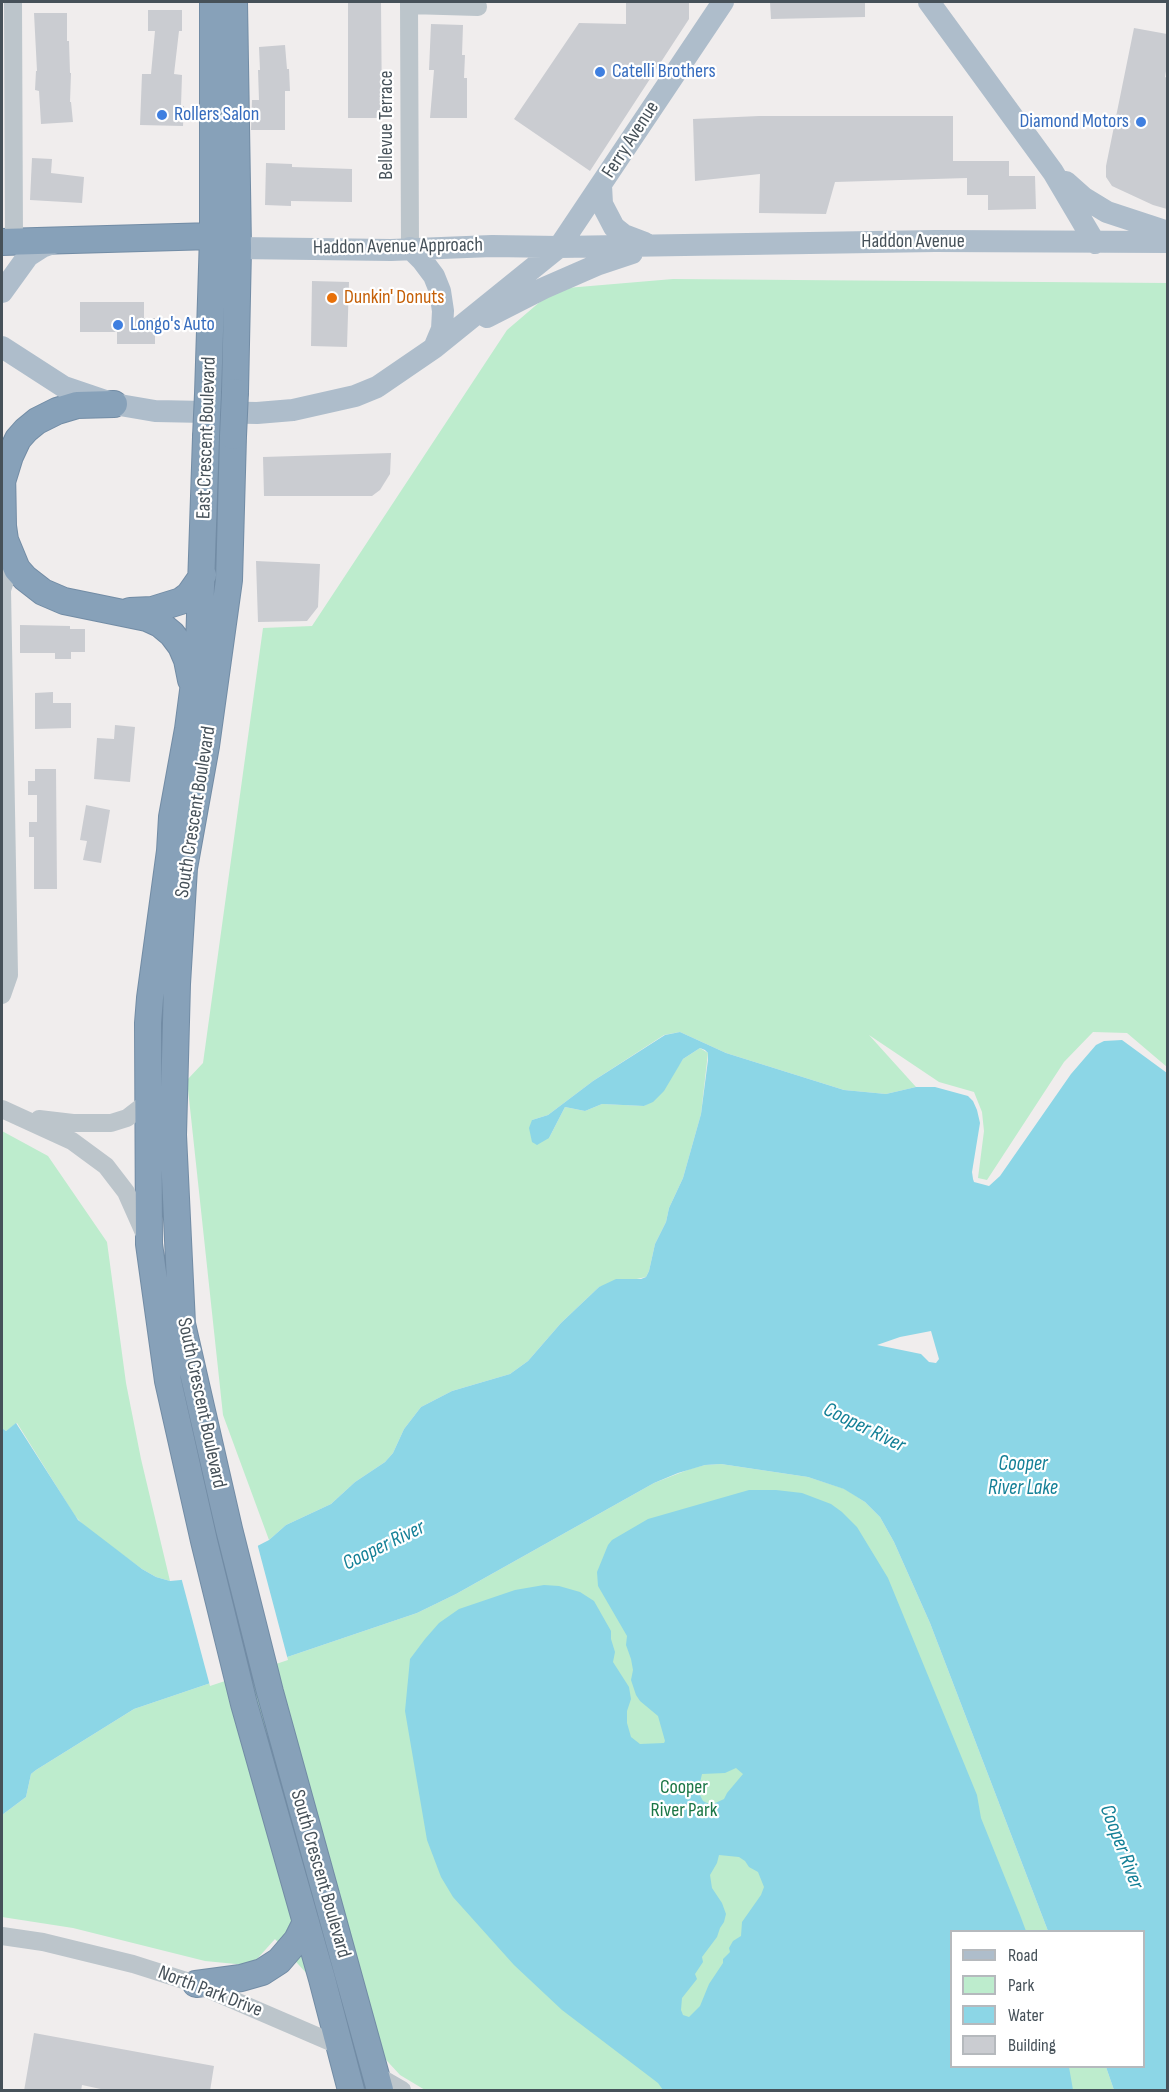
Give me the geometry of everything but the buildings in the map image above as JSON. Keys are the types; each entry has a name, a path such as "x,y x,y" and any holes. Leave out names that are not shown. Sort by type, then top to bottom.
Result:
{"highway":[{"name":"East Crescent Boulevard","path":"202,693 199,645 213,236 213,2"},
{"name":"East Crescent Boulevard","path":"188,729 202,693 230,580 238,248 234,2"},
{"path":"8,242 213,236"},
{"path":"2,482 18,439 37,421 57,411 77,405 114,404"},
{"path":"2,469 3,526 7,546 17,569 25,578 43,592 64,600 147,618 160,624 172,634 202,693"},
{"path":"117,611 152,610 181,601 189,595 202,575"},
{"name":"South Crescent Boulevard","path":"202,693 206,746 184,868 177,984 173,1135 182,1324 229,1529 270,1692 378,2083"},
{"name":"South Crescent Boulevard","path":"188,729 172,817 170,851 150,998 149,1244 168,1381 204,1541 244,1704 351,2091"},
{"path":"196,1984 241,1978 262,1971 279,1961 297,1940 306,1922"},
{"name":"North Park Drive","path":"340,2046 378,2083"}],"main road":[{"name":"Ferry Avenue","path":"558,247 723,2"},
{"path":"929,2 1053,172 1095,243"},
{"path":"1053,172 1084,198 1107,212 1167,232"},
{"path":"601,184 602,204 614,226 624,235 638,241 658,244"},
{"path":"7,284 28,256 42,247 61,240"},
{"path":"7,284 15,253 8,242"},
{"name":"Haddon Avenue","path":"2,347 64,387 114,404 181,413 257,413 322,405 356,396 377,387 434,348 558,247 658,244 1167,242"},
{"name":"Haddon Avenue","path":"434,348 544,288 599,264 658,244"},
{"name":"Haddon Avenue Approach","path":"238,248 392,250 492,246 558,247"},
{"path":"410,248 434,276 440,291 443,311 442,329 434,348"}],"street":[{"path":"8,242 13,2"},
{"path":"409,3 478,7"},
{"name":"Bellevue Terrace","path":"409,3 410,248"},
{"path":"2,995 9,975 2,590 12,558"},
{"path":"2,590 43,592"},
{"path":"20,1116 73,1123 111,1123 127,1118 149,1101"},
{"path":"2,1109 72,1141 105,1166 126,1192 149,1244"},
{"name":"North Park Drive","path":"2,1936 43,1942 133,1964 196,1984 340,2046"},
{"name":"North Park Drive","path":"378,2083 402,2091"}],"green space":[{"path":"673,279 1167,283 1167,1067 1127,1033 1093,1032 1064,1062 987,1180 978,1178 984,1131 982,1112 974,1092 939,1082 869,1035 916,1087 886,1094 844,1090 726,1053 680,1032 664,1035 593,1081 548,1115 532,1120 549,1138 565,1107 585,1111 602,1104 644,1106 653,1101 683,1059 700,1048 708,1053 701,1114 683,1178 655,1244 646,1277 599,1287 561,1323 528,1361 510,1374 452,1391 421,1407 404,1429 393,1453 385,1462 355,1482 331,1504 286,1525 269,1540 223,1415 187,1080 203,1063 263,628 312,626 507,330 555,289"},
{"path":"2,1131 48,1156 107,1242 126,1383 141,1459 170,1581 156,1577 142,1569 86,1528 75,1516 17,1423 6,1431 2,1428"},
{"name":"Cooper River Park","path":"721,1464 808,1477 845,1489 865,1502 880,1517 894,1542 930,1623 1048,1930 950,1930 950,2068 1106,2068 1114,2090 425,2090 400,2075 275,1939 257,1959 246,1965 205,1961 73,1928 2,1917 2,1815 26,1797 31,1774 36,1770 134,1709 417,1613 456,1594 654,1483 705,1465"}],"water":[{"name":"Cooper River Lake","path":"680,1032 726,1053 844,1090 886,1094 916,1087 935,1087 968,1096 973,1101 980,1123 972,1172 973,1179 974,1182 989,1186 1000,1176 1071,1074 1096,1045 1104,1041 1122,1040 1167,1073 1167,2090 1114,2090 1106,2068 1145,2068 1145,1930 1048,1930 930,1623 894,1542 880,1517 865,1502 844,1489 808,1477 721,1464 705,1465 654,1483 456,1594 417,1613 134,1709 31,1774 26,1797 2,1815 2,1428 6,1431 16,1423 78,1520 142,1569 156,1577 170,1581 209,1571 269,1540 286,1525 331,1504 355,1482 385,1462 393,1453 404,1429 421,1407 452,1391 510,1374 528,1361 561,1323 599,1287 616,1279 646,1277 655,1244 683,1178 701,1114 708,1053 700,1048 683,1059 664,1091 653,1102 644,1106 602,1104 585,1111 565,1107 549,1138 537,1145 532,1142 529,1128 532,1120 548,1115 593,1081 665,1035","holes":["931,1331 939,1359 936,1363 929,1362 921,1354 877,1345 900,1337"]},
{"path":"749,1490 802,1493 831,1504 857,1527 888,1578 977,1795 981,1818 1026,1930 950,1930 950,2068 1069,2068 1073,2090 663,2090 658,2083 562,2010 514,1965 453,1897 441,1877 427,1840 405,1711 410,1659 439,1623 459,1609 515,1590 544,1585 559,1586 580,1592 594,1601 611,1631 615,1652 613,1662 629,1687 631,1699 627,1711 627,1723 631,1737 640,1744 664,1743 658,1716 636,1695 631,1680 633,1670 626,1645 627,1636 598,1586 597,1572 612,1540 648,1519","holes":["736,1768 743,1774 724,1799 711,1805 703,1801 698,1791 702,1774 725,1773","719,1855 739,1857 758,1872 764,1887 742,1922 741,1936 733,1941 729,1948 730,1952 723,1959 723,1963 709,1984 700,2006 689,2017 683,2015 681,2010 682,1998 697,1979 695,1974 703,1962 702,1957 717,1937 726,1914 712,1888 710,1875"]}],"pier":[{"path":"257,1543 288,1660 210,1686 181,1577 208,1569"}],"place":[{"name":"Catelli Brothers","path":"600,72"},
{"name":"Rollers Salon","path":"162,115"},
{"name":"Diamond Motors","path":"1141,122"},
{"name":"Dunkin' Donuts","path":"332,298"},
{"name":"Longo's Auto","path":"118,325"}],"water label":[{"name":"Cooper River","path":"864,1428"},
{"name":"Cooper River","path":"384,1546"},
{"name":"Cooper River","path":"1121,1847"}]}
